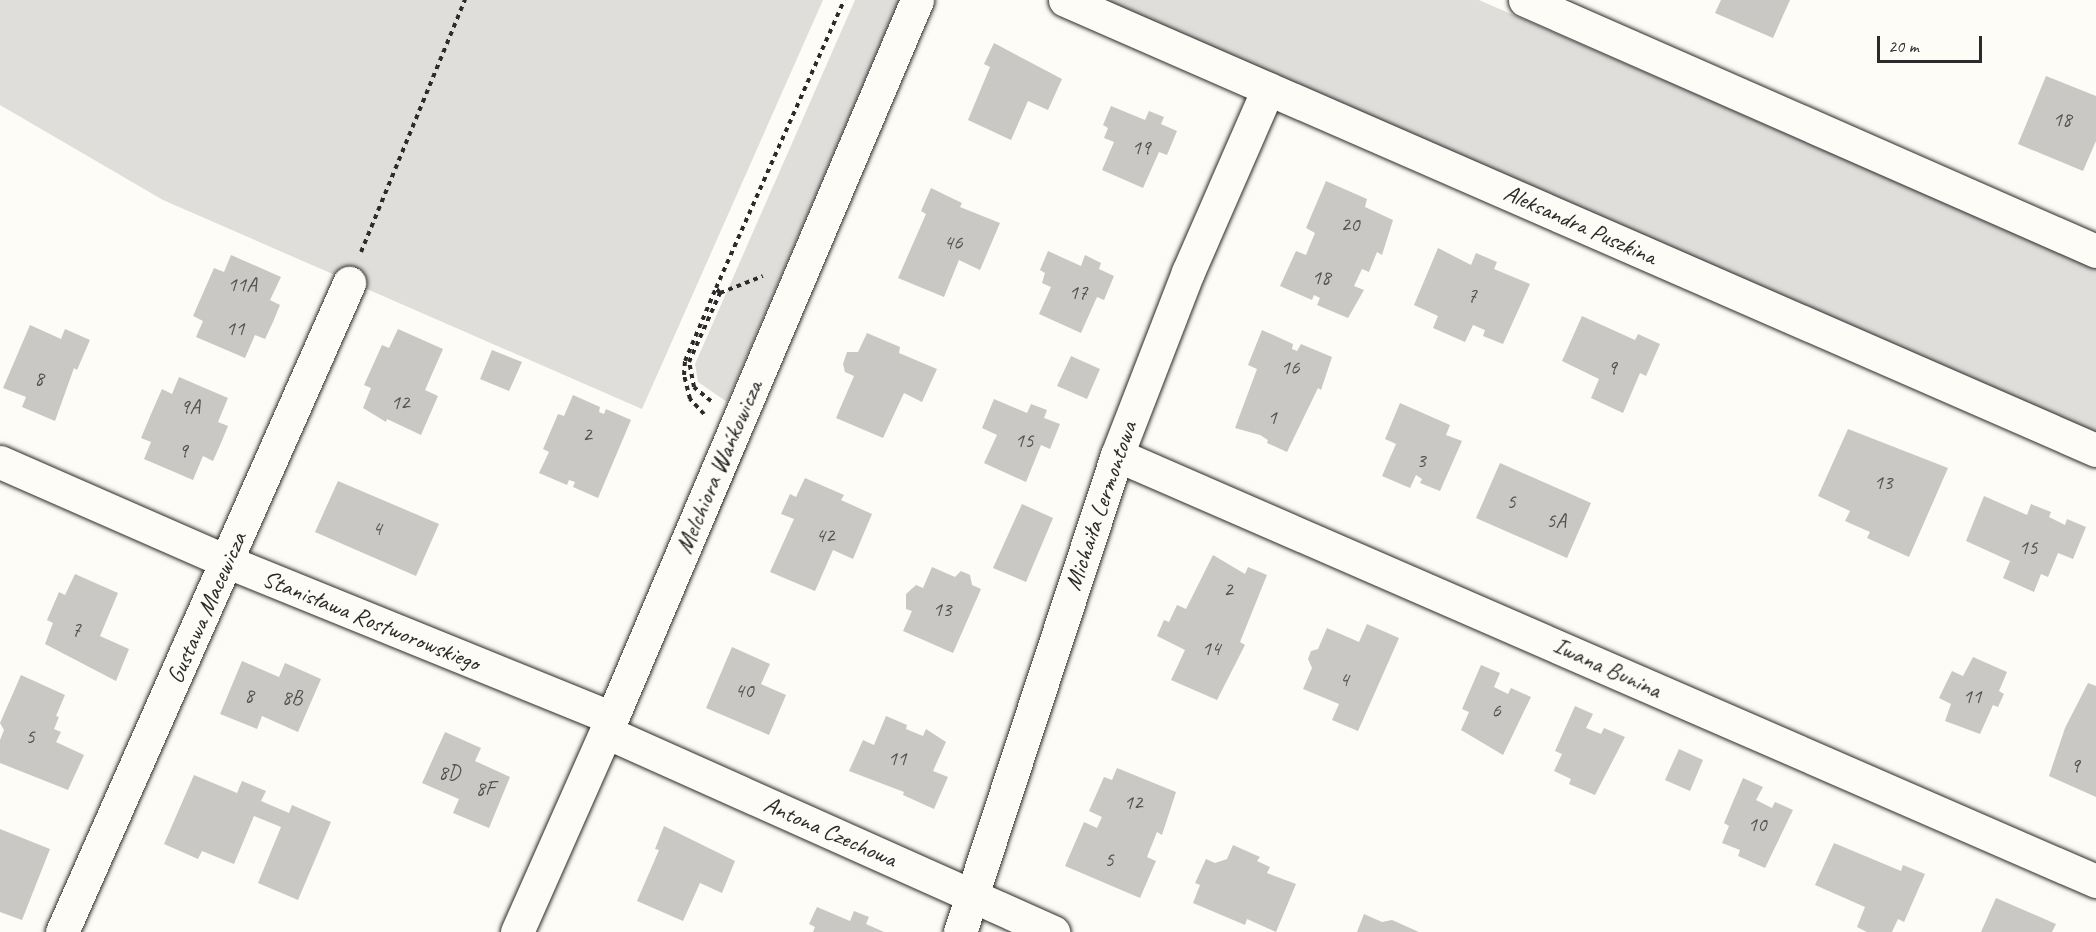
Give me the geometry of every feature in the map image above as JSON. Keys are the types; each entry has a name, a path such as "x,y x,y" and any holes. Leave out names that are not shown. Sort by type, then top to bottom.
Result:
{"street":[{"name":"Melchiora Wańkowicza","path":"517,932 609,725 917,0"},
{"name":"Aleksandra Puszkina","path":"1065,0 2096,450"},
{"path":"1526,0 2096,251"},
{"name":"Michaiła Lermontowa","path":"960,932 1117,455 1188,272 1268,89"},
{"name":"Gustawa Macewicza","path":"62,932 228,562 349,283"},
{"name":"Iwana Bunina","path":"1117,455 2096,881"},
{"name":"Stanisława Rostworowskiego","path":"0,462 609,725"},
{"name":"Antona Czechowa","path":"609,725 972,897 1053,932"}],"path":[{"path":"349,283 465,0"},
{"path":"720,293 716,288 844,0"},
{"path":"740,415 702,395 689,374 689,362 720,293 806,259"}],"shaded area":[{"path":"0,0 823,0 642,409 163,200 0,105"},
{"path":"855,0 899,0 727,402 698,382 695,364"},
{"path":"1090,0 1479,0 2096,268 2096,438"},
{"path":"739,445 747,448 716,521 709,514"}],"building":[{"path":"1721,0 1790,0 1773,38 1715,13"},
{"path":"994,43 1062,79 1048,110 1028,101 1011,140 968,120 990,67 984,64"},
{"path":"2046,76 2096,96 2096,141 2083,171 2018,144"},
{"path":"1111,106 1145,120 1149,111 1164,117 1161,124 1177,131 1167,155 1159,152 1143,188 1102,170 1114,142 1104,138 1108,128 1103,125"},
{"path":"1326,181 1367,199 1365,207 1393,220 1382,255 1377,252 1369,272 1362,269 1354,286 1364,290 1348,318 1317,305 1320,298 1314,295 1312,300 1280,286 1296,251 1306,255 1315,233 1306,228"},
{"path":"931,188 962,203 960,207 1000,223 980,270 959,260 944,297 898,278 926,214 921,211"},
{"path":"1438,248 1471,265 1476,253 1497,262 1494,269 1530,284 1503,344 1483,336 1485,330 1473,325 1465,342 1433,328 1438,316 1414,305"},
{"path":"1048,251 1081,266 1085,255 1101,263 1099,269 1114,276 1104,300 1097,297 1081,333 1039,314 1051,287 1042,283 1045,273 1040,270"},
{"path":"231,255 281,277 270,300 280,305 273,322 265,339 255,335 245,358 196,337 203,321 193,316 214,268 224,272"},
{"path":"1582,316 1635,340 1638,334 1660,344 1646,376 1640,373 1623,413 1591,398 1599,379 1562,361"},
{"path":"30,325 61,339 65,329 90,340 77,370 74,368 55,421 22,407 26,397 3,388"},
{"path":"398,329 443,349 425,390 438,396 421,435 387,419 386,422 363,408 371,388 364,385 382,345 389,348"},
{"path":"1262,330 1293,344 1292,349 1297,351 1301,344 1332,357 1321,390 1318,388 1287,452 1267,443 1268,440 1260,435 1235,428 1257,369 1248,365"},
{"path":"867,333 900,347 899,353 937,369 922,402 904,393 883,438 836,418 854,376 845,372 843,364 847,352 858,352"},
{"path":"492,350 522,362 509,391 480,379"},
{"path":"1071,356 1100,369 1087,399 1057,386"},
{"path":"179,377 228,398 218,422 228,426 221,443 213,461 203,456 193,480 144,459 151,442 141,438 162,389 172,394"},
{"path":"573,395 600,407 599,412 604,414 606,409 631,420 598,498 573,487 575,482 569,480 567,485 539,473 549,452 543,449 558,414 564,416"},
{"path":"994,399 1027,413 1031,404 1047,410 1044,418 1060,424 1050,449 1041,445 1026,482 984,463 997,435 982,428"},
{"path":"1400,403 1450,425 1446,435 1462,441 1440,491 1420,483 1422,479 1416,475 1410,488 1382,476 1396,444 1385,439"},
{"path":"1848,429 1948,468 1909,557 1867,538 1870,532 1845,521 1850,511 1818,496"},
{"path":"1500,463 1591,503 1567,558 1476,518"},
{"path":"805,478 844,495 841,500 872,514 853,559 833,550 815,591 770,572 794,519 781,514 790,494 796,497"},
{"path":"338,481 439,524 416,576 315,532"},
{"path":"1984,496 2027,515 2031,504 2051,512 2049,517 2065,525 2067,519 2086,527 2073,559 2058,553 2048,577 2041,574 2034,592 2003,578 2010,561 1966,541"},
{"path":"1022,504 1053,518 1026,582 993,568"},
{"path":"1213,555 1245,574 1248,567 1267,575 1240,642 1245,645 1217,700 1171,680 1185,650 1157,636 1164,620 1169,622 1177,605 1186,609"},
{"path":"932,567 955,577 961,571 970,575 972,585 981,589 953,653 903,631 912,611 906,609 906,594 916,585 923,588"},
{"path":"75,574 118,593 100,636 129,649 116,681 45,644 53,623 47,620 59,592 65,595"},
{"path":"1367,624 1399,638 1358,731 1332,720 1339,704 1303,689 1312,668 1308,659 1311,651 1318,649 1327,628 1359,642"},
{"path":"732,647 770,664 761,684 786,695 769,735 706,708"},
{"path":"1973,657 2007,672 1999,691 2004,694 1998,707 1993,705 1980,734 1945,721 1951,704 1939,698 1952,671 1963,676"},
{"path":"242,661 279,677 285,663 321,679 298,732 262,716 257,729 220,714"},
{"path":"1481,665 1500,673 1494,687 1508,694 1511,688 1531,697 1503,755 1461,730 1469,712 1462,709"},
{"path":"21,675 65,695 56,716 59,717 54,729 61,732 56,742 84,755 68,790 0,763 0,740 4,730 0,723"},
{"path":"2088,683 2096,686 2096,797 2049,776 2065,728"},
{"path":"1575,706 1593,714 1586,728 1601,734 1604,728 1625,737 1595,795 1569,784 1571,779 1554,771 1562,754 1555,751"},
{"path":"886,716 907,725 906,729 923,736 926,729 946,742 933,771 948,777 934,809 903,795 904,792 849,771 863,740 874,745"},
{"path":"445,732 481,748 475,761 510,777 489,828 453,813 459,799 422,783"},
{"path":"1679,749 1703,760 1690,791 1665,780"},
{"path":"1117,768 1176,792 1162,835 1157,832 1147,857 1156,861 1140,898 1065,866 1084,822 1097,828 1102,817 1089,811 1104,777 1112,780"},
{"path":"194,775 237,793 242,781 266,791 261,801 289,813 292,805 331,822 298,900 258,883 281,827 254,816 234,864 202,851 198,859 164,844"},
{"path":"1743,778 1763,787 1756,800 1772,808 1775,802 1793,810 1765,868 1738,856 1740,850 1722,843 1729,826 1724,823"},
{"path":"664,826 735,861 722,893 700,883 683,921 637,901 659,850 655,849"},
{"path":"0,829 50,849 22,920 0,912"},
{"path":"1834,843 1901,871 1903,865 1925,874 1904,922 1898,919 1892,932 1867,932 1857,927 1865,907 1815,885"},
{"path":"1233,845 1260,857 1257,861 1270,867 1267,873 1296,884 1276,932 1247,919 1245,925 1193,903 1200,885 1195,883 1206,859 1215,863 1227,859"},
{"path":"1996,898 2056,924 2052,932 1981,932"},
{"path":"817,907 850,921 854,911 869,917 866,924 884,932 813,932 815,927 809,924"},
{"path":"1364,914 1382,922 1392,920 1419,932 1357,932"}]}
